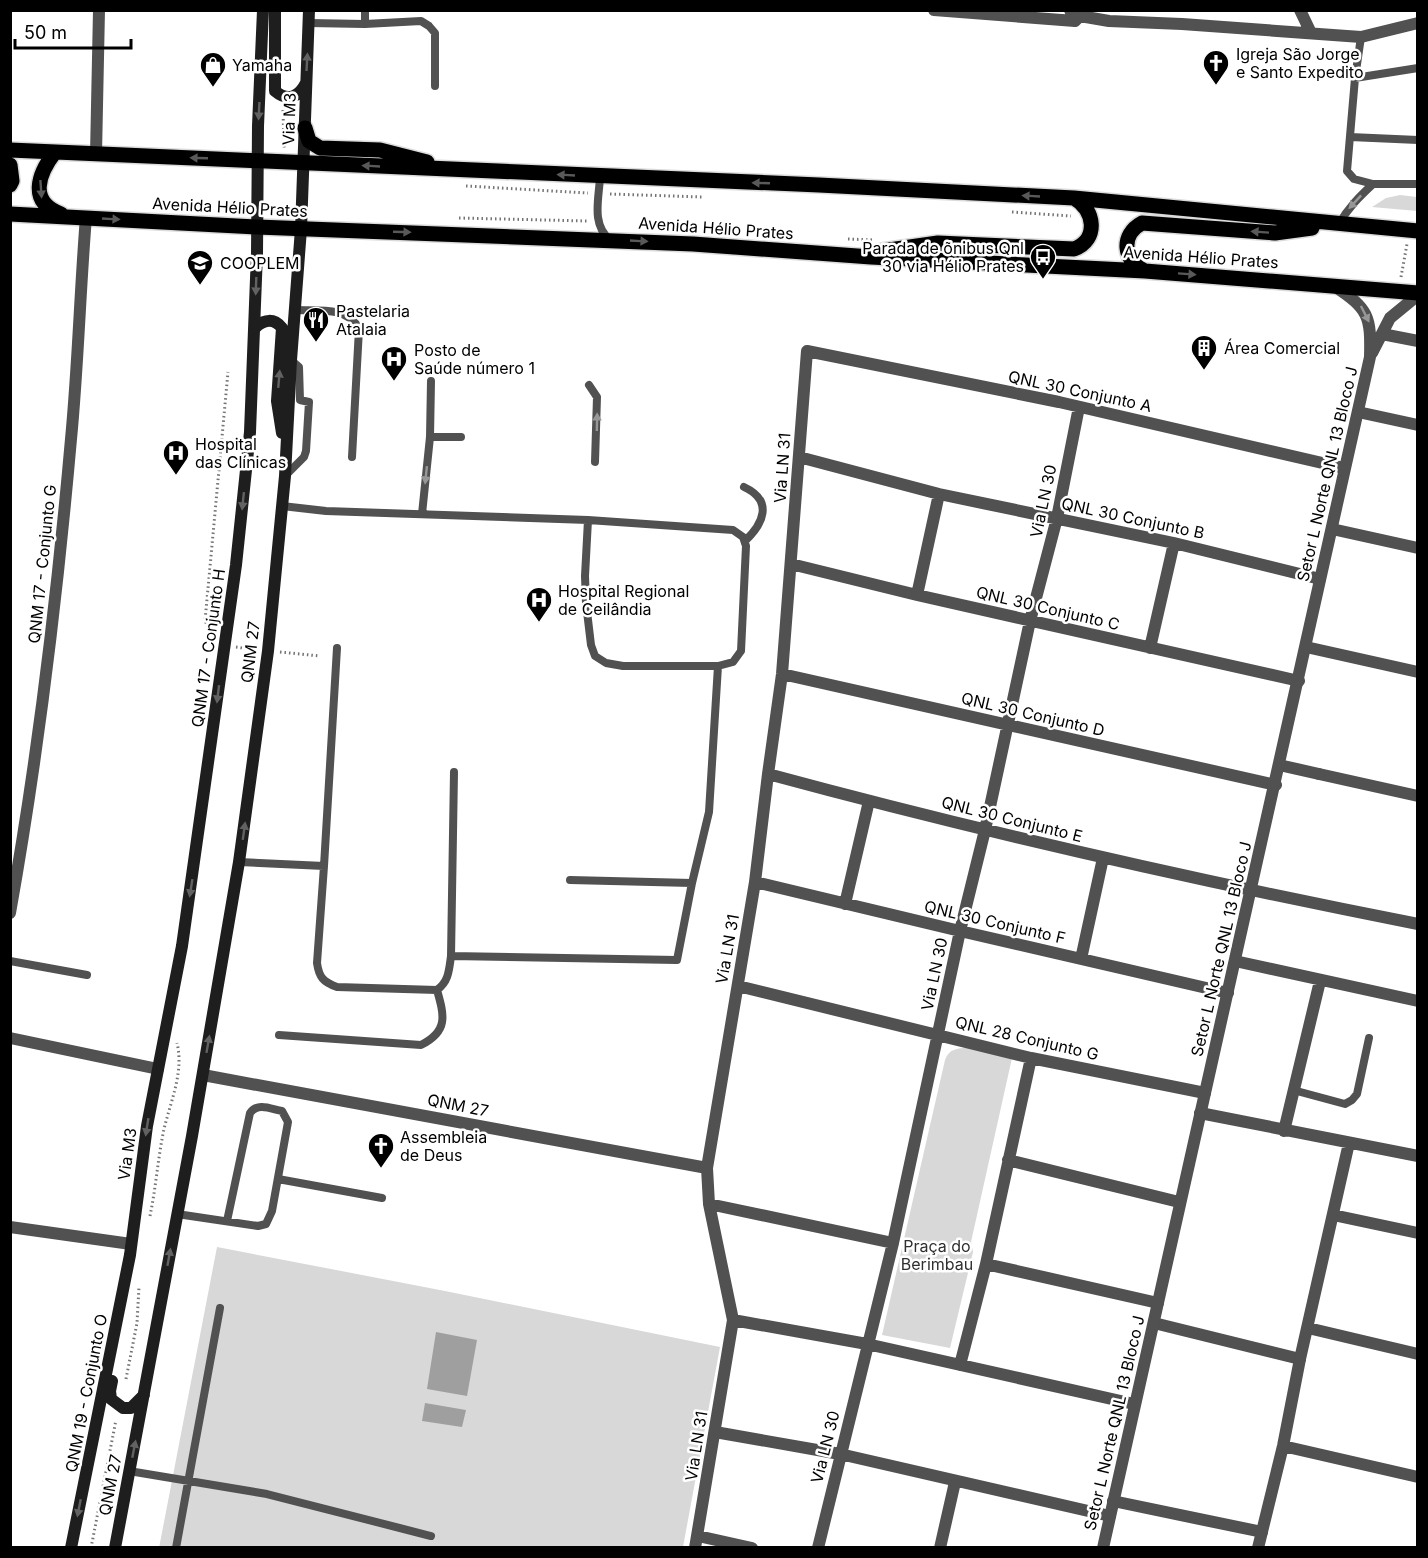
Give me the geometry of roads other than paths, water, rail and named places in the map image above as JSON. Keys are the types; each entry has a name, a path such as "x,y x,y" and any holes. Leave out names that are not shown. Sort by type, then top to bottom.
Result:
{"main road":[{"path":"257,227 263,10"},
{"path":"275,10 275,91 283,97 291,98 299,95 306,83"},
{"name":"Via M3","path":"301,229 308,15"},
{"path":"304,128 309,141 320,148 380,150 459,170"},
{"path":"10,150 1074,198 1418,231"},
{"path":"55,152 41,170 39,186 41,198 48,210 66,216"},
{"path":"10,165 12,182 10,185"},
{"path":"852,255 938,243 1074,249 1086,242 1092,232 1088,211 1074,198"},
{"name":"Avenida Hélio Prates","path":"10,214 301,229 610,240 1145,271 1411,290"},
{"path":"1145,271 1133,264 1126,250 1131,231 1142,223 1275,233 1339,225"},
{"name":"QNM 17 - Conjunto H","path":"158,1069 193,879 236,564 250,432 257,227"},
{"name":"QNM 27","path":"115,1548 240,862 267,651 285,476 301,229"},
{"path":"255,328 264,321 270,320 275,321 282,328 277,401 286,458"},
{"name":"Via M3","path":"131,1250 147,1126 158,1069"},
{"path":"131,1250 123,1320 110,1391 111,1399 127,1409 144,1395"},
{"name":"QNM 19 - Conjunto O","path":"71,1548 131,1250"}],"street":[{"path":"96,154 99,10"},
{"path":"934,10 1080,16 1109,21 1361,37 1418,23"},
{"path":"1177,10 1182,24"},
{"path":"1300,10 1311,33"},
{"name":"QNM 17 - Conjunto G","path":"10,913 26,826 53,623 72,437 86,217"},
{"path":"1332,285 1360,305 1366,313 1371,334 1370,357"},
{"path":"1370,357 1411,290"},
{"path":"1382,334 1418,341"},
{"name":"QNL 30 Conjunto A","path":"807,351 1079,407 1344,468"},
{"name":"Via LN 31","path":"697,1542 733,1320 709,1204 706,1168 755,882 782,674 807,351"},
{"name":"Setor L Norte QNL 13 Bloco J","path":"1103,1548 1179,1202 1276,785 1370,357"},
{"name":"Via LN 30","path":"818,1548 893,1242 1030,621 1058,519 1079,407"},
{"path":"1358,412 1418,425"},
{"name":"QNL 30 Conjunto B","path":"799,457 939,494 1174,543 1320,579"},
{"path":"917,595 939,494"},
{"path":"1332,529 1418,548"},
{"path":"1150,648 1174,543"},
{"name":"QNL 30 Conjunto C","path":"791,564 917,595 1299,681"},
{"path":"1306,647 1418,672"},
{"name":"QNL 30 Conjunto D","path":"782,674 1276,785"},
{"path":"1279,765 1418,796"},
{"name":"QNL 30 Conjunto E","path":"768,774 1103,858 1250,891 1418,924"},
{"path":"845,904 869,801"},
{"path":"1081,959 1103,858"},
{"name":"QNL 30 Conjunto F","path":"755,882 1228,993"},
{"path":"1235,961 1418,1001"},
{"path":"1284,1131 1320,981"},
{"name":"QNL 28 Conjunto G","path":"738,986 1031,1058 1205,1093"},
{"path":"10,1038 158,1069"},
{"path":"960,1365 986,1264 1031,1058"},
{"name":"QNM 27","path":"203,1075 706,1168"},
{"path":"1200,1113 1418,1156"},
{"path":"1258,1548 1283,1446 1300,1359 1349,1143"},
{"path":"1008,1160 1179,1202"},
{"path":"709,1204 893,1242"},
{"path":"1333,1215 1418,1233"},
{"path":"10,1227 131,1250"},
{"path":"986,1264 1158,1303"},
{"path":"733,1320 867,1344 1134,1404"},
{"path":"1154,1323 1300,1359"},
{"path":"1308,1328 1418,1353"},
{"path":"715,1432 840,1454 1110,1516"},
{"path":"1283,1446 1418,1477"},
{"path":"940,1548 955,1482"},
{"path":"1113,1501 1262,1532"},
{"path":"697,1542 752,1548"}],"lane":[{"path":"365,10 365,24"},
{"path":"308,15 365,24 421,21 435,33 435,86"},
{"path":"1361,37 1347,162 1349,175 1354,179 1373,184 1418,184"},
{"path":"1355,78 1418,68"},
{"path":"1350,138 1418,140"},
{"path":"600,177 597,222 601,231 610,240"},
{"path":"1339,225 1346,211 1373,184"},
{"path":"295,310 343,313 353,320 359,329 352,457"},
{"path":"285,476 300,462 306,451 309,402 300,400 299,367 291,360"},
{"path":"422,514 430,436 431,381"},
{"path":"589,385 597,398 595,462"},
{"path":"430,436 461,437"},
{"path":"744,487 759,499 763,512 760,525 745,541"},
{"path":"282,506 327,511 588,520 733,530 745,541 741,651 733,662 718,666 623,666 606,663 595,656 591,645 586,603 585,548 588,520"},
{"path":"337,648 316,963 319,976 325,982 337,987 437,990 448,977 451,956 454,772"},
{"path":"451,956 677,960 709,812 718,666"},
{"path":"240,862 324,866"},
{"path":"570,880 692,883"},
{"path":"10,961 87,975"},
{"path":"279,1035 422,1045 430,1041 443,1024 444,1015 437,990"},
{"path":"1293,1090 1345,1104 1352,1100 1357,1094 1369,1038"},
{"path":"177,1214 258,1226 266,1224 272,1211 288,1122 282,1111 260,1106 254,1108 250,1113 227,1221"},
{"path":"278,1179 382,1198"},
{"path":"176,1548 220,1308"},
{"path":"129,1471 267,1494 431,1536"}],"place":[{"name":"Igreja São Jorge e Santo Expedito","path":"1216,86"},
{"name":"Yamaha","path":"213,88"},
{"name":"Parada de õnibus Qnl 30 via Hélio Prates","path":"1043,280"},
{"name":"COOPLEM","path":"200,286"},
{"name":"Pastelaria Atalaia","path":"316,343"},
{"name":"Área Comercial","path":"1204,371"},
{"name":"Posto de Saúde número 1","path":"394,382"},
{"name":"Hospital das Clínicas","path":"176,476"},
{"name":"Hospital Regional de Ceilândia","path":"539,623"},
{"name":"Assembleia de Deus","path":"381,1169"}],"park label":[{"name":"Praça do Berimbau","path":"937,1255"}]}
